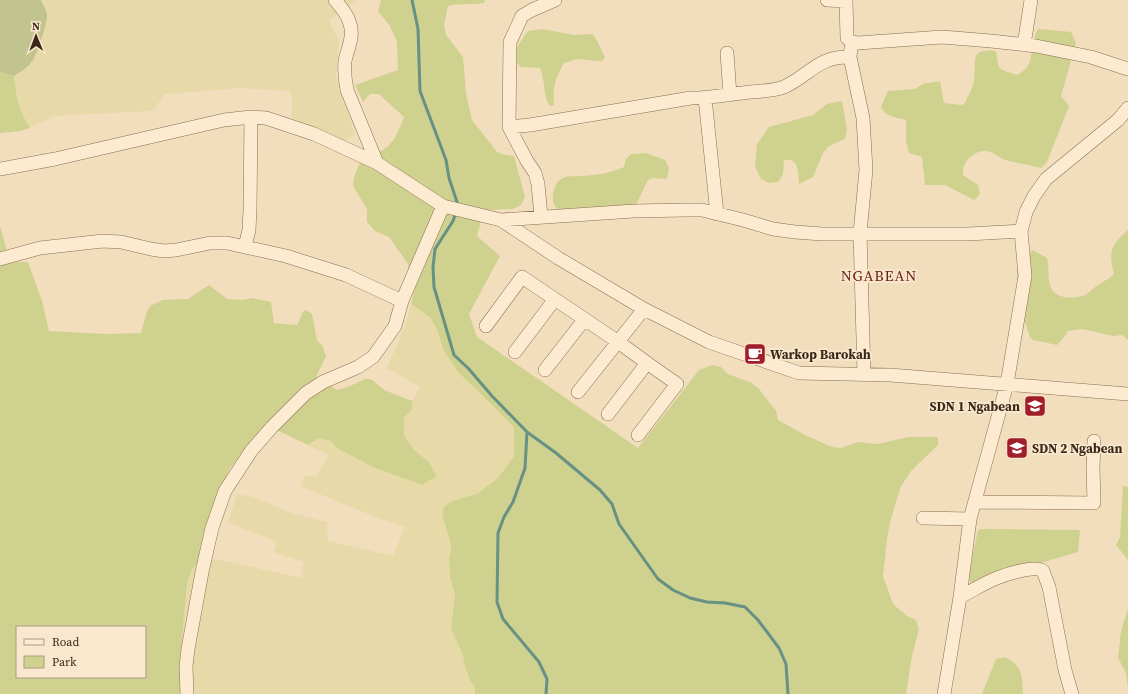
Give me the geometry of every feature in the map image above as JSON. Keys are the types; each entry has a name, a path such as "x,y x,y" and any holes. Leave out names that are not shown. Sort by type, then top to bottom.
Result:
{"street":[{"path":"335,0 349,19 352,29 352,37 345,62 347,90 377,163"},
{"path":"541,217 538,184 535,173 509,127 510,42 522,16 555,0"},
{"path":"827,0 846,0 847,38 851,42 858,43 942,37 1024,45 1091,57 1128,69"},
{"path":"1024,45 1031,0"},
{"path":"851,42 850,57 863,118 866,170 860,234 864,374"},
{"path":"727,53 730,95"},
{"path":"509,127 692,98 705,98 779,88 789,84 826,60 834,57 850,57"},
{"path":"705,98 717,214"},
{"path":"944,694 960,597 970,519 1006,384 1025,276 1021,231 1026,212 1034,196 1046,179 1123,122 1128,108"},
{"path":"245,246 249,230 252,117"},
{"path":"0,168 56,159 224,120 252,117 266,118 281,122 314,134 377,163 453,208 501,220 634,211 702,210 773,229 794,232 860,234 968,234 1021,231"},
{"path":"186,694 186,666 188,648 202,572 212,528 226,490 251,452 272,427 306,394 323,382 358,367 373,357 395,326 402,301 453,208"},
{"path":"501,220 558,258 644,309 709,342 799,373 864,374 1128,394"},
{"path":"0,259 40,248 103,241 121,242 164,251 210,243 227,243 286,256 346,275 402,301"},
{"path":"486,326 522,277 617,341 677,384 638,435"},
{"path":"515,352 555,299"},
{"path":"578,392 617,341 644,309"},
{"path":"545,370 584,320"},
{"path":"608,414 647,363"},
{"path":"975,502 1094,503 1094,441"},
{"path":"923,518 970,519"},
{"path":"960,597 998,577 1032,568 1043,571 1049,587 1064,670 1072,694"}],"shaded area":[{"path":"41,0 356,0 329,21 339,41 336,76 355,134 342,143 302,126 291,117 293,104 290,91 242,88 165,94 154,109 150,111 53,116 30,128 15,97 14,76 21,72 45,7"},
{"path":"411,304 430,317 437,329 444,351 478,393 514,427 514,456 498,478 477,494 452,501 442,515 450,541 450,577 455,595 451,629 463,655 470,680 475,688 475,694 190,694 181,687 182,638 187,584 191,571 203,556 301,578 304,562 274,552 277,542 228,522 237,494 253,497 291,513 327,522 328,541 393,556 405,527 383,520 300,486 305,476 316,477 329,455 308,445 319,438 332,441 337,448 428,461 414,450 404,435 404,418 412,409 412,401 420,387 387,368 407,321"}],"green space":[{"path":"0,0 41,0 47,14 42,38 33,60 29,65 14,76 0,72"},
{"path":"381,0 485,0 484,3 448,6 444,25 446,35 463,57 466,94 472,120 497,152 514,156 525,197 521,205 513,209 484,210 477,236 500,256 469,314 477,337 638,448 699,370 712,365 721,367 728,374 752,383 759,389 776,411 778,420 807,436 832,447 841,448 858,442 878,444 908,437 938,437 938,445 911,471 901,486 890,522 887,539 883,576 893,604 907,616 916,620 919,629 912,656 906,694 475,694 475,688 470,680 463,655 451,629 455,595 450,577 450,541 442,515 444,507 452,501 477,494 498,478 514,456 514,427 458,372 444,351 437,329 430,317 411,304 415,288 409,276 408,264 389,237 375,231 367,222 367,209 353,186 354,177 367,147 379,151 388,146 395,137 404,117 379,94 370,94 363,102 355,85 398,70 397,42 390,26 378,11"},
{"path":"542,29 574,35 592,34 605,57 602,61 577,59 564,63 555,83 554,105 550,106 546,97 540,68 521,67 515,61 515,52 528,31"},
{"path":"1038,29 1071,32 1076,43 1061,96 1069,106 1047,162 1041,168 1005,160 991,152 986,151 975,153 967,160 963,170 963,175 978,185 980,194 974,200 945,185 925,185 922,157 909,153 906,142 906,120 888,114 881,106 888,91 915,89 923,84 940,81 944,103 961,105 965,103 973,86 977,54 986,51 995,51 999,67 1005,71 1017,75 1029,65 1034,36"},
{"path":"0,72 14,76 19,104 30,128 20,131 0,133"},
{"path":"842,101 847,130 845,139 829,146 823,153 813,177 799,184 796,163 789,160 784,160 783,174 778,182 769,183 761,179 755,167 757,144 769,127 813,115 827,104"},
{"path":"646,153 665,160 669,168 667,179 653,178 648,180 636,205 563,211 557,209 554,205 554,188 563,178 614,171 624,167 626,159 631,154"},
{"path":"0,226 10,262 28,262 42,301 49,331 107,334 141,333 146,314 150,306 163,300 188,299 209,285 227,299 242,300 252,298 271,302 274,323 297,325 304,310 312,314 317,340 323,347 326,356 316,377 337,390 348,387 365,379 370,379 384,390 412,401 412,409 404,418 404,435 414,450 428,461 437,476 422,485 373,467 337,448 331,441 319,438 308,445 266,425 230,468 211,510 203,556 191,571 187,584 182,638 181,687 190,694 0,694"},
{"path":"1128,230 1128,340 1122,335 1113,336 1082,329 1067,331 1066,335 1057,345 1033,340 1030,337 1018,302 1017,263 1033,250 1047,258 1050,285 1054,292 1065,297 1084,296 1114,274 1111,260 1112,249 1118,240"},
{"path":"1123,486 1128,487 1128,560 1116,545 1120,537"},
{"path":"978,530 1080,530 1078,552 974,583 970,582 969,573"},
{"path":"1128,609 1128,689 1126,673 1118,658 1121,631"},
{"path":"1005,657 1015,664 1020,672 1022,677 1023,694 982,694 996,659"}],"waterway":[{"path":"412,0 418,29 420,91 446,160 449,178 458,205"},
{"path":"456,212 453,221 435,249 433,267 434,287 454,355 468,368 492,396 527,432 556,453 600,490 612,504 619,524 658,579 673,590 690,598 707,602 725,603 745,607 758,620 779,648 786,664 788,694"},
{"path":"527,432 525,468 513,502 504,517 498,533 497,602 503,619 539,662 547,679 546,694"}],"place":[{"name":"Warkop Barokah","path":"755,354"},
{"name":"SDN 1 Ngabean","path":"1035,406"},
{"name":"SDN 2 Ngabean","path":"1017,448"}],"district":[{"name":"NGABEAN","path":"879,276"}]}
